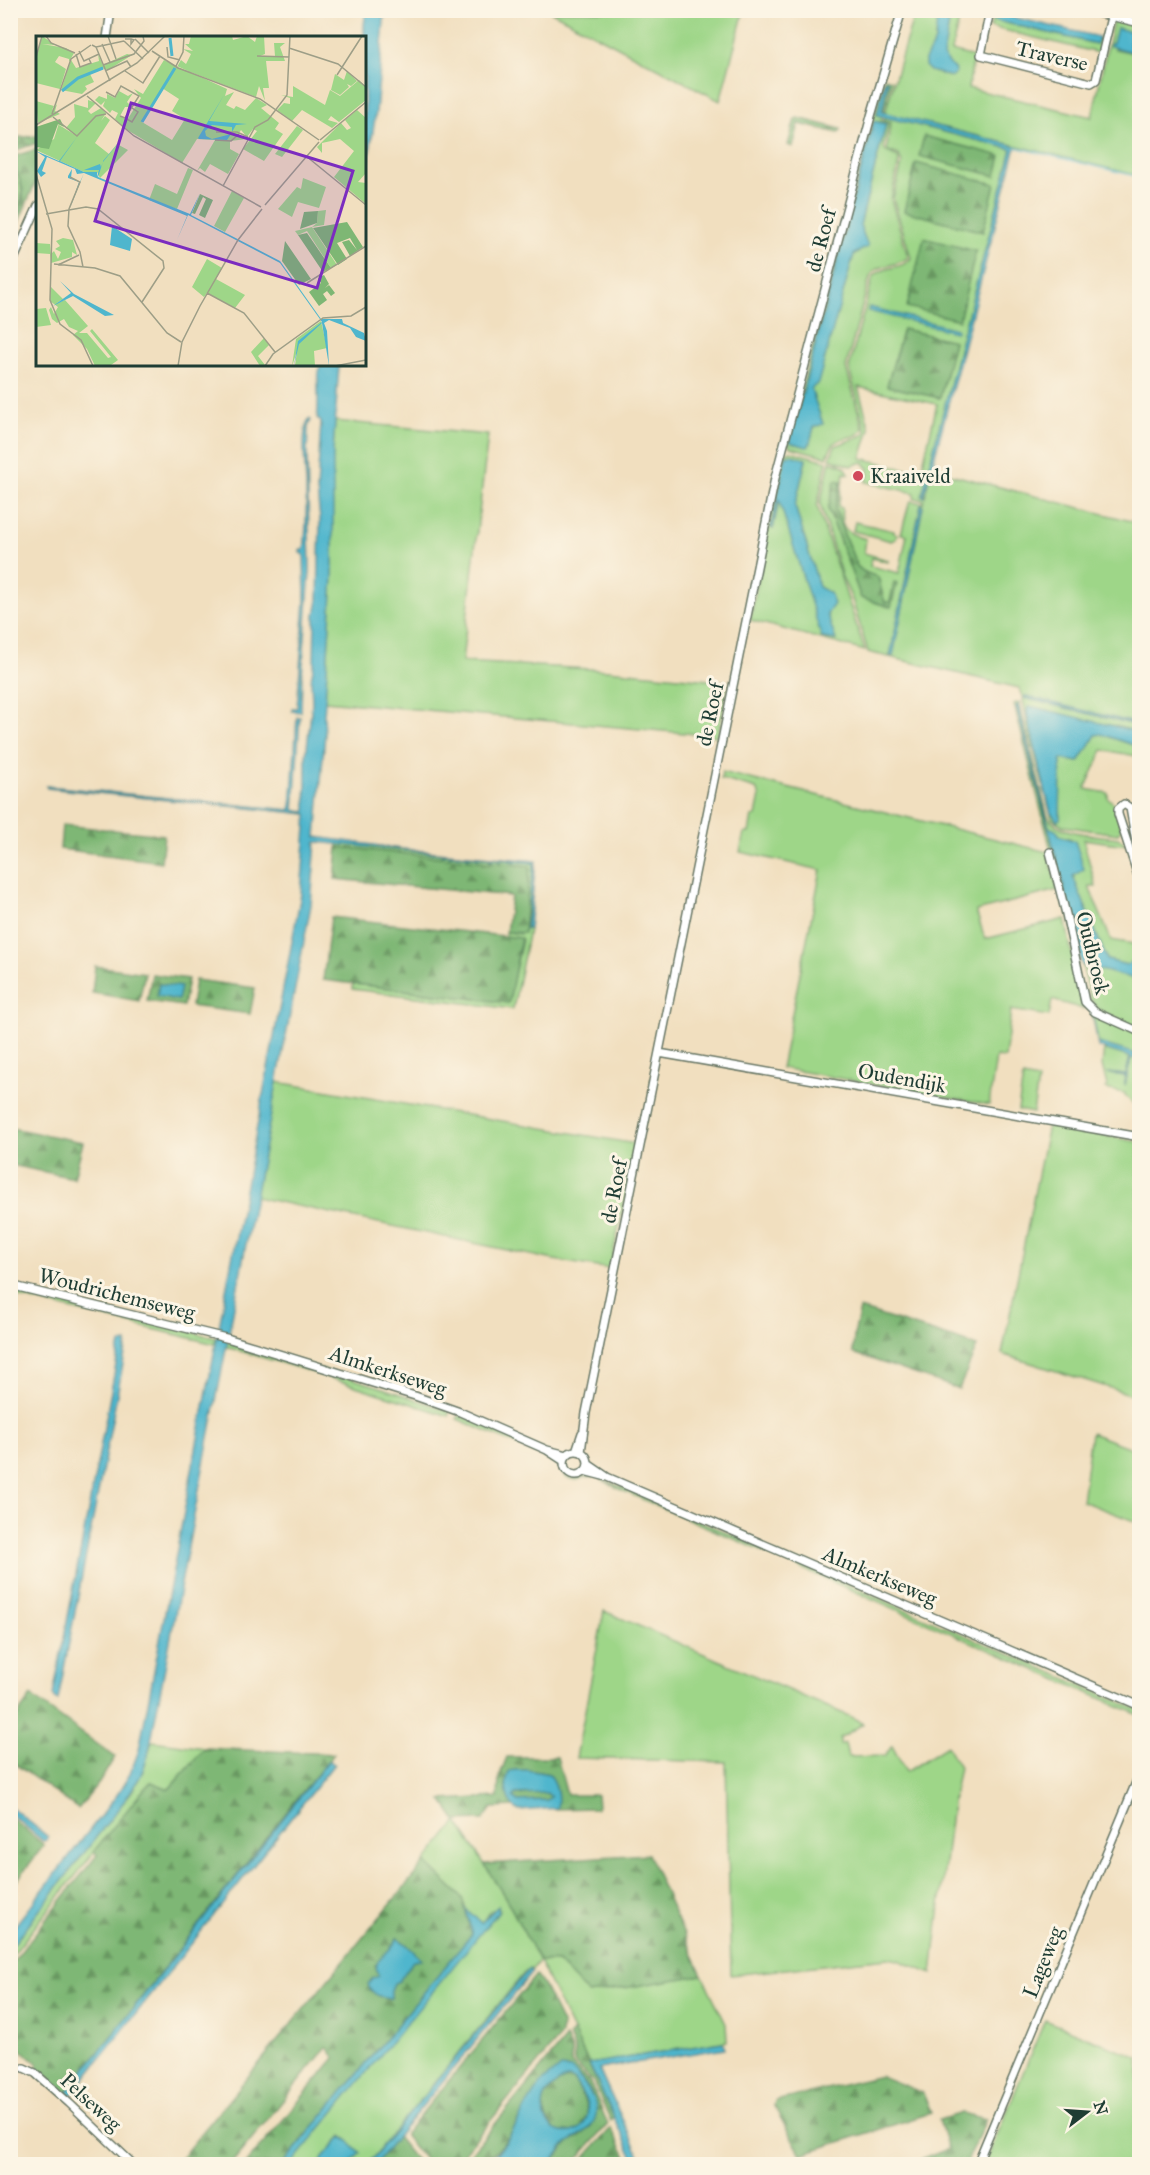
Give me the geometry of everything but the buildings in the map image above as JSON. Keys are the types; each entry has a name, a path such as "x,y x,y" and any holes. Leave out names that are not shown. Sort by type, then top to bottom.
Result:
{"street":[{"path":"107,36 111,10"},
{"name":"de Roef","path":"578,1452 775,478 873,106 902,10"},
{"name":"Traverse","path":"990,10 981,55 1091,83 1096,80 1111,17"},
{"path":"1086,11 1140,23"},
{"path":"10,268 36,210"},
{"path":"1140,865 1130,808 1128,805 1122,805 1118,814 1140,882"},
{"name":"Oudbroek","path":"1050,852 1085,1002 1095,1012 1140,1032"},
{"name":"Oudendijk","path":"659,1053 1140,1137"},
{"name":"Woudrichemseweg","path":"10,1285 216,1335"},
{"name":"Almkerkseweg","path":"216,1335 415,1396 460,1412 566,1458"},
{"path":"578,1452 586,1457 586,1468 577,1475 570,1473 564,1467 566,1458 578,1452"},
{"name":"Almkerkseweg","path":"586,1468 1140,1706"},
{"name":"Lageweg","path":"977,2164 1140,1773"},
{"name":"Pelseweg","path":"24,2068 35,2073 133,2164"}],"green space":[{"path":"550,11 744,11 720,101"},
{"path":"916,11 932,11 960,17 951,51 974,57 968,88 1092,117 1113,21 1134,26 1132,33 1115,49 1139,54 1139,176 885,113","holes":["949,24 943,57 955,71 950,77 930,71 925,63 935,41 935,35"]},
{"path":"995,11 1009,14 1009,16 995,13 993,20 1096,44 1098,40 1102,41 1099,53 990,27"},
{"path":"884,78 892,80 883,113 881,111 889,82 885,81 877,114 882,116 881,120 889,125 884,145 885,151 898,157 899,162 891,199 908,257 899,263 877,269 870,277 846,367 863,429 854,436 835,443 827,457 791,447 787,443","holes":["874,121 885,123 860,225 868,247 854,254 818,382 811,389 823,424 814,427 807,447 790,442"]},
{"path":"885,117 1012,149 962,333 922,496 925,497 930,469 1139,523 1139,724 1025,697 1139,726 1139,732 1027,710 1050,810 1057,820 1060,818 1061,759 1079,762 1096,735 1101,734 1139,747 1139,762 1137,756 1103,750 1085,789 1108,793 1108,798 1118,807 1121,830 1117,834 1063,826 1052,819 1019,688 868,652 852,599 842,577 820,504 830,461 844,467 849,474 844,473 838,507 842,508 842,521 846,530 866,539 864,553 888,560 888,562 872,558 870,566 899,573 907,535 901,534 909,504 911,501 923,503 924,500 914,498 915,493 866,482 869,469 863,462 851,466 830,458 835,446 866,432 849,368 873,277 911,258 893,198 902,163 899,155 888,151 891,123 884,119","holes":["903,329 954,341 940,398 887,386","858,387 937,404 921,473 861,458 870,429","841,481 835,508 845,537 857,566 879,579 883,599 887,603 890,602 894,583 889,607 861,598 828,509","921,504 923,506 893,655 890,656"]},
{"path":"795,119 841,129 838,133 799,124 793,147 788,145"},
{"path":"36,136 36,143 11,152 11,138"},
{"path":"924,136 1001,156 996,176 919,156"},
{"path":"36,149 36,181 11,240 12,228 23,194 11,157"},
{"path":"11,161 19,179 22,194 11,228"},
{"path":"916,163 995,184 983,232 904,211"},
{"path":"924,238 976,251 959,320 907,307"},
{"path":"903,329 954,341 940,398 887,386"},
{"path":"335,421 488,435 462,662 608,670 728,682 718,736 325,701 333,576 332,469"},
{"path":"790,451 827,461 817,506 865,651 750,620 783,455","holes":["791,455 806,460 795,506 819,587 830,593 833,604 827,614 835,640 822,637 779,499 773,529 771,528 786,456"]},
{"path":"835,480 841,481 835,508 857,566 864,572 878,577 885,603 890,602 894,582 897,583 891,607 861,598 828,509"},
{"path":"855,522 894,531 897,534 896,539 891,541 853,531"},
{"path":"1019,702 1047,814 1051,821 1067,830 1118,838 1124,841 1125,844 1119,844 1083,839 1096,887 1089,887 1111,940 1139,945 1139,957 1127,965 1107,960 1074,879 1072,839 1059,835 1049,827 1017,705 1073,926 1054,862 1014,704"},
{"path":"722,772 1048,852 1058,890 976,911 985,939 1065,919 1083,1009 1052,1000 1049,1016 1011,1010 1005,1058 996,1057 989,1105 781,1068 821,870 740,852 744,833 749,833 752,816 756,816 760,796 756,789 721,779"},
{"path":"62,825 164,835 161,862 60,849"},
{"path":"338,844 534,863 526,928 529,929 513,1009 352,989 353,984 508,1003 522,940 505,936 506,932 520,934 525,925 530,866 338,847"},
{"path":"338,847 530,866 524,933 506,932 511,896 335,879"},
{"path":"331,917 521,938 509,1003 323,980"},
{"path":"1082,965 1139,980 1139,1029 1098,1009 1091,1000"},
{"path":"95,966 145,973 139,1001 92,993"},
{"path":"152,974 188,979 183,1006 147,1001"},
{"path":"195,980 255,988 250,1014 191,1006"},
{"path":"1092,1013 1139,1034 1139,1055 1098,1043"},
{"path":"1104,1049 1130,1057 1126,1075 1107,1073 1125,1076 1125,1085 1131,1058 1139,1059 1139,1120 1134,1113 1138,1108 1125,1093 1105,1089 1107,1086 1102,1065"},
{"path":"1023,1077 1038,1080 1033,1113 1018,1110"},
{"path":"277,1082 636,1144 610,1269 554,1260 255,1197"},
{"path":"1048,1125 1139,1142 1139,1397 1002,1354"},
{"path":"11,1128 83,1142 74,1178 11,1165"},
{"path":"11,1288 216,1338 215,1344 11,1295"},
{"path":"860,1309 977,1346 959,1389 853,1353 854,1335"},
{"path":"227,1341 377,1386 449,1411 449,1416 226,1347"},
{"path":"460,1415 556,1460 569,1476 594,1477 577,1480 567,1478 555,1461 457,1419"},
{"path":"1091,1433 1139,1451 1139,1523 1082,1501"},
{"path":"598,1477 1139,1710 1139,1715 619,1489"},
{"path":"604,1611 858,1720 863,1724 840,1738 840,1745 845,1743 848,1757 885,1756 892,1746 906,1772 947,1746 959,1767 952,1803 932,1974 898,1960 887,1958 731,1975 726,1762 576,1758"},
{"path":"31,1696 115,1757 99,1783 78,1809 11,1761 11,1724"},
{"path":"152,1741 205,1748 169,1789 151,1782 145,1788 11,1957 11,1947 132,1791 143,1771"},
{"path":"205,1748 334,1754 65,2095 36,2070 38,2064 11,2041 11,1964 97,1855 93,1852 145,1788 151,1782 169,1789"},
{"path":"507,1757 557,1757 567,1795 597,1795 598,1806 596,1808 555,1809 557,1791 549,1774 515,1770 510,1771 506,1785 507,1794 514,1807 492,1808 483,1820 456,1821 442,1800 498,1797 499,1777"},
{"path":"549,1793 551,1797 547,1800 518,1801 513,1797 515,1794"},
{"path":"11,1818 44,1845 11,1888"},
{"path":"457,1822 502,1891 539,1961 532,1970 524,1973 368,2164 350,2164 358,2155 349,2141 342,2136 323,2157 321,2164 291,2164 499,1910 492,1910 481,1923 466,1909 461,1897 425,1862"},
{"path":"648,1854 702,1975 588,1994 558,1962 539,1961 508,1902 484,1864"},
{"path":"425,1862 462,1898 472,1934 283,2164 246,2164 335,2058 327,2047 231,2164 176,2164","holes":["398,1938 421,1960 413,1961 399,1981 394,1983 391,1998 380,1996 370,1990 373,1978 380,1976 375,1966"]},
{"path":"539,1961 557,1962 589,1994 702,1975 726,2024 727,2041 589,2064"},
{"path":"536,1975 562,2024 561,2035 455,2164 428,2164 404,2135"},
{"path":"1045,2020 1139,2058 1139,2164 985,2164"},
{"path":"573,2031 614,2118 611,2121 593,2082 574,2062 574,2048 569,2036"},
{"path":"566,2038 571,2049 571,2063 590,2083 608,2124 573,2164 550,2164 571,2140 580,2137 592,2125 593,2097 579,2077 567,2068 527,2104 527,2108 508,2138 494,2153 474,2163 462,2164"},
{"path":"881,2076 923,2093 931,2113 801,2154 774,2106 775,2101"},
{"path":"570,2078 574,2080 583,2098 586,2107 586,2123 572,2132 558,2132 546,2117 544,2100 552,2087"},
{"path":"961,2113 986,2119 966,2164 910,2164 948,2149 939,2120"},
{"path":"611,2128 630,2164 579,2164"},
{"path":"397,2137 419,2164 375,2164"}],"water":[{"path":"366,11 385,11 376,112 366,177 366,36 364,36"},
{"path":"995,13 1099,37 1097,44 993,20"},
{"path":"937,20 949,23 943,56 955,70 952,77 930,71 925,66 925,60 935,41"},
{"path":"1117,28 1132,32 1130,45 1139,47 1139,54 1110,46"},
{"path":"888,80 882,112 1016,146 924,497 922,496 927,474 962,332 1012,149 877,115 885,81"},
{"path":"874,121 886,124 860,225 868,247 854,254 818,383 811,389 823,424 814,427 807,447 790,442"},
{"path":"869,307 956,329 957,331 868,311"},
{"path":"321,366 339,366 333,450 333,576 324,717 325,734 316,837 402,849 536,861 529,929 526,929 534,863 316,842 311,905 148,1756 140,1777 125,1800 11,1947 10,1932 117,1795 130,1774 139,1750 301,894 307,814 47,788 46,786 291,810 297,717 300,717 294,810 305,812 306,756 312,703 311,679 318,600 320,520 317,490 321,422 317,418"},
{"path":"309,419 311,420 308,427 307,455 310,571 301,712 292,711 292,708 297,708 305,601 304,554 300,553 300,550 304,550 306,534 304,443"},
{"path":"786,456 806,459 795,506 819,587 830,593 834,604 827,614 836,640 822,638 779,500 773,529 771,528"},
{"path":"921,504 923,506 893,656 890,656"},
{"path":"1025,696 1139,724 1139,726 1024,698"},
{"path":"1018,705 1049,827 1057,831 1060,836 1075,841 1084,869 1073,876 1107,960 1127,965 1139,957 1139,980 1082,965 1062,879 1016,706"},
{"path":"1028,707 1139,732 1139,747 1101,734 1096,735 1079,762 1061,759 1060,819 1057,821 1050,810 1027,714"},
{"path":"159,984 181,987 178,1000 157,996"},
{"path":"1093,1016 1098,1043 1139,1055 1139,1059 1131,1058 1125,1085 1125,1076 1107,1073 1126,1075 1130,1057 1098,1047"},
{"path":"127,1343 58,1700 56,1700 53,1695 119,1349 120,1344"},
{"path":"329,1760 334,1764 69,2098 65,2095"},
{"path":"527,1770 549,1774 557,1790 557,1808 519,1811 508,1798 506,1782 509,1771","holes":["547,1793 551,1797 547,1800 518,1801 513,1797 515,1794"]},
{"path":"10,1806 48,1837 47,1840 43,1841 11,1814"},
{"path":"498,1906 498,1912 297,2157 291,2164 283,2164 472,1934 466,1909 481,1923"},
{"path":"397,1938 422,1960 413,1961 399,1981 394,1983 391,1998 384,1998 374,1993 368,1984 373,1978 379,1976 376,1970 379,1960"},
{"path":"529,1969 532,1972 375,2164 368,2164"},
{"path":"723,2042 725,2048 599,2069 643,2164 636,2164 589,2064"},
{"path":"561,2068 572,2069 593,2098 596,2116 592,2124 566,2144 550,2164 475,2164 494,2156 505,2144 532,2096 549,2076","holes":["569,2078 574,2080 587,2103 585,2122 581,2128 568,2132 557,2131 549,2125 544,2115 543,2105 547,2094 555,2084"]},
{"path":"342,2137 360,2153 350,2164 321,2164 323,2157"}],"waterway":[{"path":"1015,147 1140,177"}],"place":[{"name":"Kraaiveld","path":"858,476"}]}
